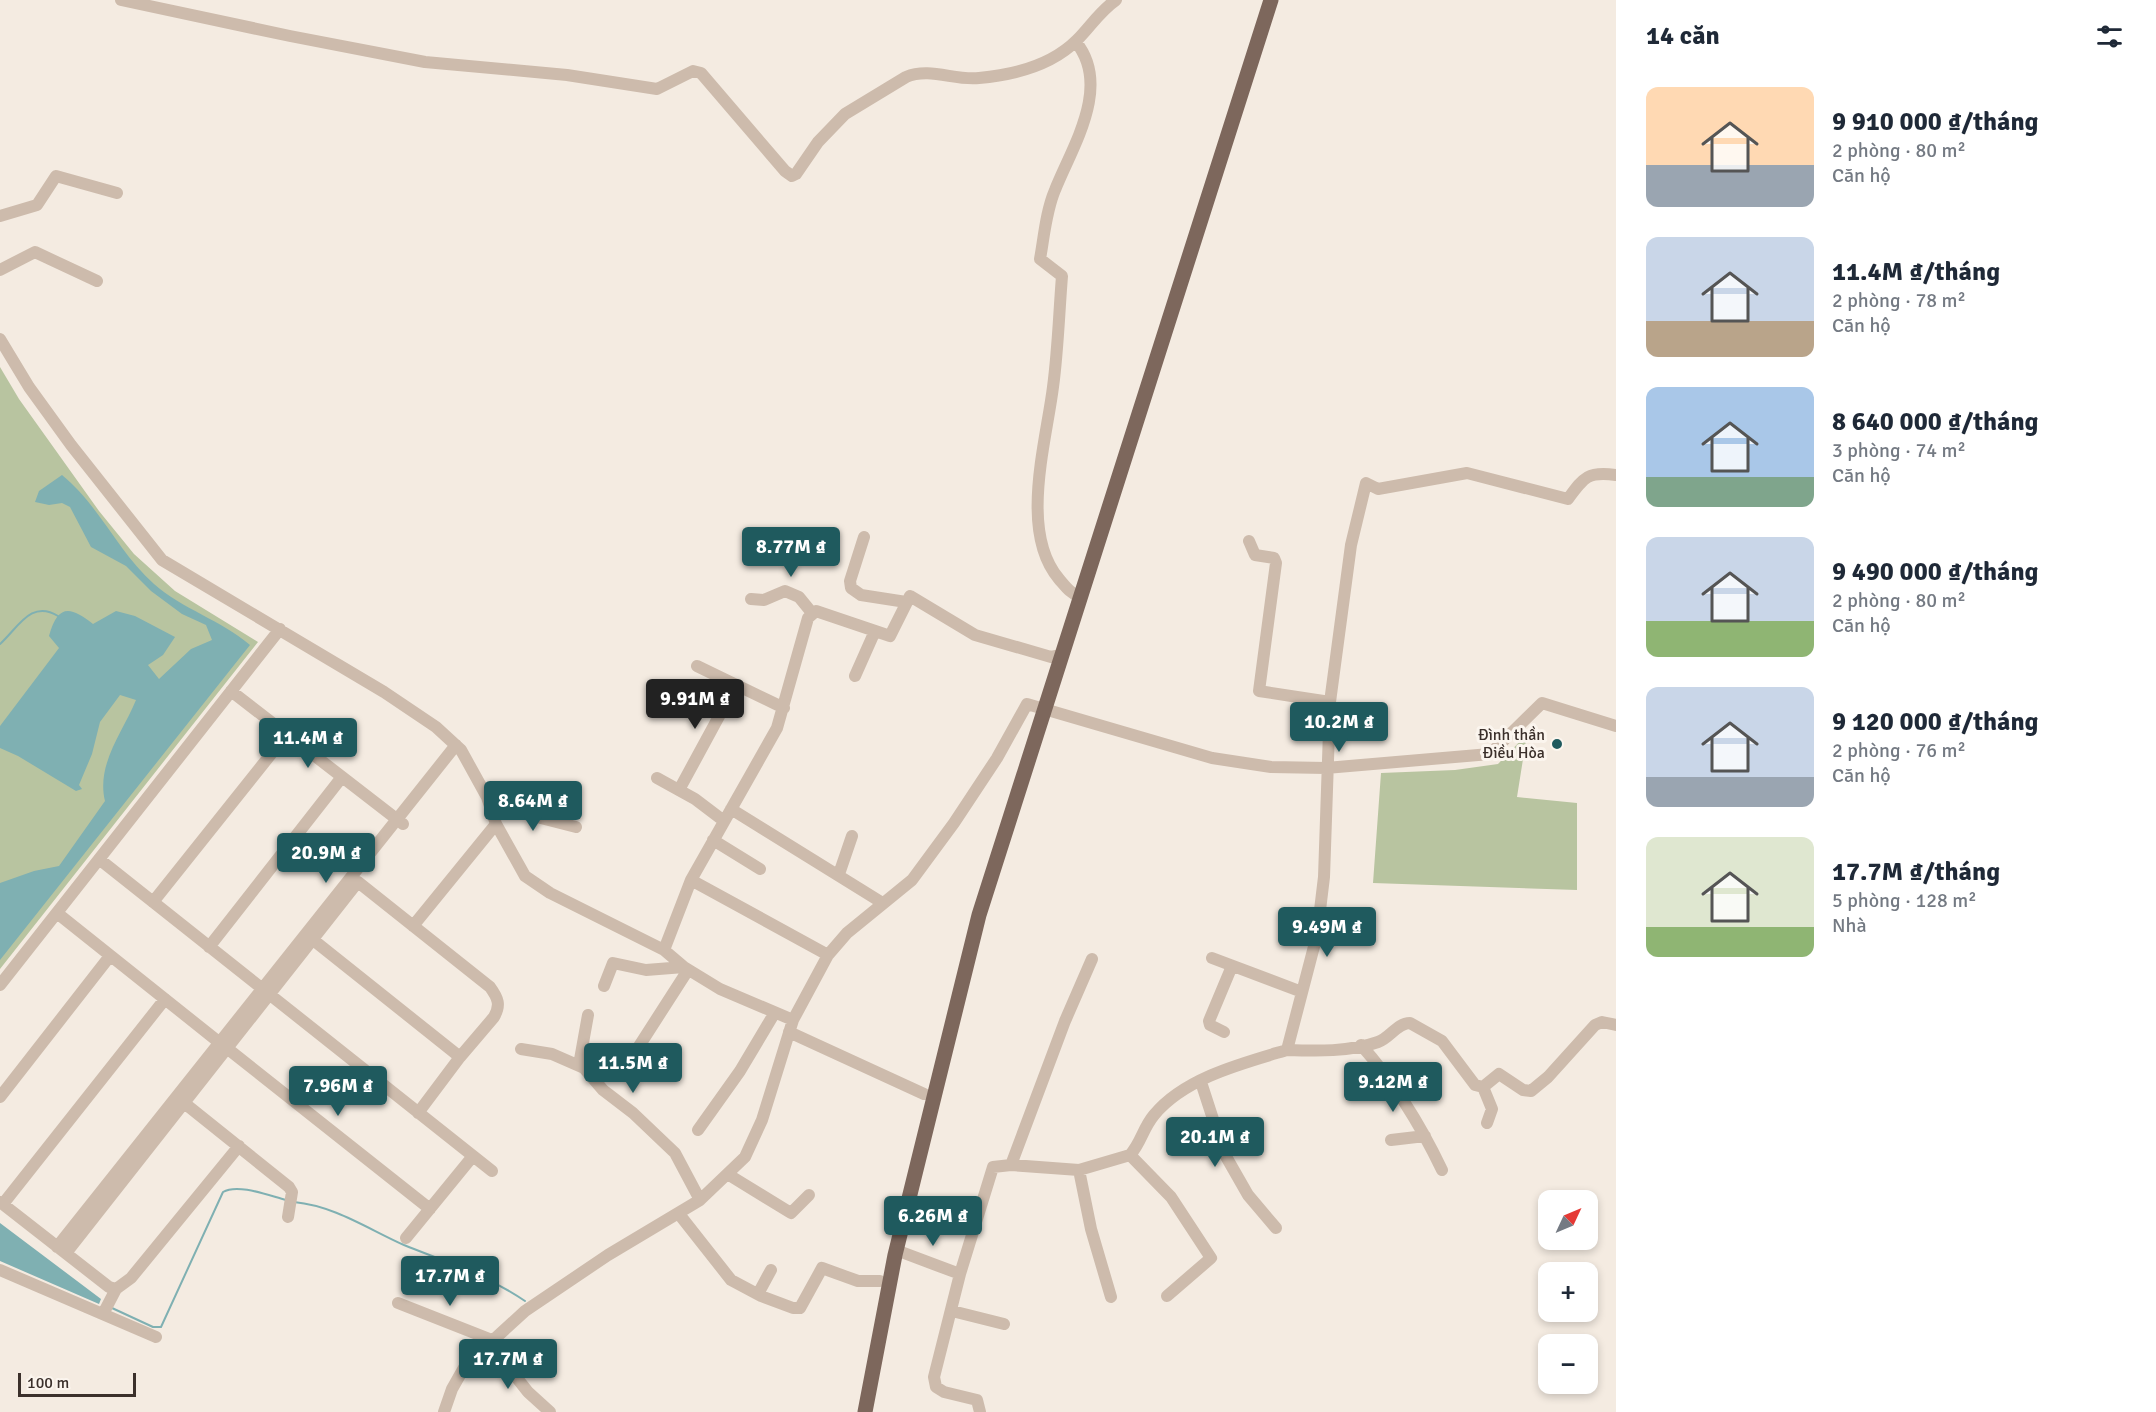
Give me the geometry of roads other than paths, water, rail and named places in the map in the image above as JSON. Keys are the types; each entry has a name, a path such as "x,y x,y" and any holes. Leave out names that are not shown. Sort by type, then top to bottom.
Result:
{"main road":[{"path":"1076,595 1261,0"},
{"path":"865,1412 877,1339 896,1250 966,960 1056,656 1270,0"},
{"path":"856,1412 880,1281 970,912 1040,707"}],"street":[{"path":"121,0 422,61 567,75 657,89 687,73 701,73 785,171 792,176 796,174 818,142 845,114 906,76 915,73 976,79 1026,69 1049,60 1076,42 1116,0"},
{"path":"1076,42 1084,53 1089,77 1088,108 1078,141 1054,193 1040,259 1062,276 1054,384 1038,497 1045,557 1076,595"},
{"path":"0,216 37,205 56,176 117,193"},
{"path":"0,270 35,252 97,281"},
{"path":"0,339 28,387 162,560 384,692 436,727 458,747 478,780 496,824 525,876 537,886 664,950 686,969 720,989 774,1014 791,1026 924,1094"},
{"path":"1287,1050 1319,923 1324,877 1329,702 1351,545 1366,483 1378,489 1467,473 1568,499 1581,480 1597,472 1616,475"},
{"path":"864,537 850,581 852,588 861,595 906,602"},
{"path":"1250,541 1255,555 1276,559 1259,691 1329,702"},
{"path":"751,599 764,600 785,591 799,597 812,613"},
{"path":"664,950 691,880 771,740 784,708 808,618 812,613 816,611 890,636 910,596 975,635 1056,656"},
{"path":"0,985 279,629"},
{"path":"855,676 874,631"},
{"path":"697,666 784,708"},
{"path":"679,790 736,685"},
{"path":"231,691 400,822"},
{"path":"444,1412 452,1389 465,1366 487,1344 544,1296 700,1200 745,1157 754,1142 791,1026 828,955 847,933 881,902 912,880 954,823 997,758 1027,704 1240,764 1326,768 1490,754 1542,703 1616,726"},
{"path":"153,902 287,734"},
{"path":"61,1250 458,747"},
{"path":"209,946 342,777"},
{"path":"657,778 724,821"},
{"path":"731,809 881,902"},
{"path":"492,812 514,811 576,827"},
{"path":"309,937 358,882 400,822"},
{"path":"413,926 496,824"},
{"path":"839,874 852,836"},
{"path":"713,840 760,869"},
{"path":"99,859 492,1171"},
{"path":"691,880 828,955"},
{"path":"358,882 490,987 497,996 498,1010 494,1017 460,1057 418,1113"},
{"path":"57,913 430,1209"},
{"path":"1319,923 1360,931"},
{"path":"309,937 460,1057"},
{"path":"0,1097 111,956"},
{"path":"1212,958 1302,992"},
{"path":"1011,1165 1065,1021 1092,959"},
{"path":"604,986 613,963 646,970 686,969"},
{"path":"1224,1032 1212,1027 1209,1021 1232,966"},
{"path":"625,1068 686,969"},
{"path":"114,1293 2,1203 165,999"},
{"path":"698,1130 740,1071 774,1014"},
{"path":"579,1065 588,1015"},
{"path":"1483,1087 1499,1074 1506,1076 1523,1090 1535,1089 1595,1025 1602,1022 1616,1025"},
{"path":"980,1412 975,1398 944,1392 934,1383 960,1274 990,1171 997,1165 1079,1170 1130,1155 1140,1142 1146,1126 1161,1107 1200,1082 1252,1060 1287,1050 1310,1051 1381,1041 1400,1026 1410,1023 1442,1041 1475,1085 1483,1087"},
{"path":"1361,1045 1382,1069 1425,1136 1442,1170"},
{"path":"521,1049 552,1054 579,1065 603,1090 633,1113 675,1153 700,1200"},
{"path":"1200,1082 1224,1153 1248,1195 1276,1228"},
{"path":"1483,1087 1492,1109 1486,1123"},
{"path":"181,1100 289,1187 289,1207"},
{"path":"1391,1140 1425,1136"},
{"path":"105,1311 114,1293 131,1278 238,1146"},
{"path":"1130,1155 1172,1197 1211,1257 1167,1296"},
{"path":"406,1238 474,1156"},
{"path":"1079,1170 1091,1229 1111,1298"},
{"path":"729,1174 791,1213 809,1195"},
{"path":"679,1214 727,1276 758,1294 793,1308 800,1308 820,1271 825,1268 858,1281 880,1281"},
{"path":"896,1250 960,1274"},
{"path":"0,1270 105,1311 156,1337"},
{"path":"758,1294 771,1270"},
{"path":"398,1303 487,1344 528,1392 550,1412"},
{"path":"952,1311 1004,1324"}],"water":[{"path":"62,475 87,500 130,558 154,584 177,601 227,628 250,645 0,960 0,883 34,871 59,866 105,801 103,787 107,761 136,700 120,695 100,722 92,754 79,785 82,789 76,791 18,756 0,748 0,726 59,648 49,636 56,618 61,613 71,611 93,624 116,611 135,616 175,637 163,655 148,665 159,679 191,649 212,640 206,625 182,614 151,591 126,566 91,547 70,507 62,503 49,505 35,502 39,491"},
{"path":"0,1223 101,1299 99,1304 0,1261"}],"waterway":[{"path":"0,644 33,613 40,611 58,616"},
{"path":"112,1308 153,1327 161,1327 223,1192 245,1190 286,1200"},
{"path":"294,1202 337,1213 404,1245 481,1276 525,1301"}],"place":[{"name":"Đình thần Điều Hòa","path":"1557,744"}]}
